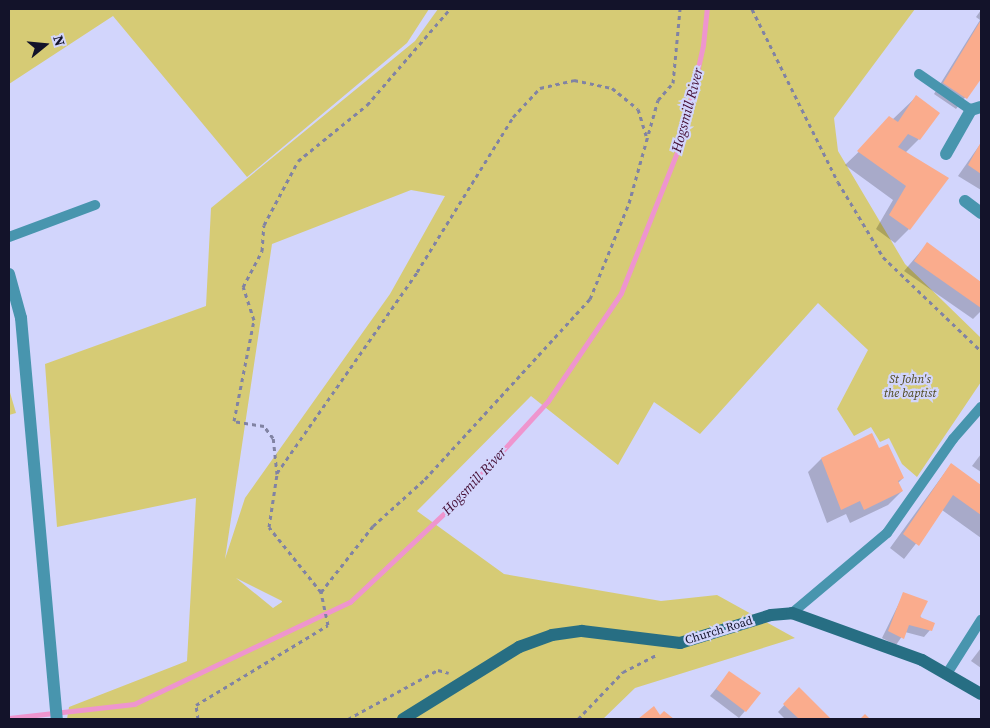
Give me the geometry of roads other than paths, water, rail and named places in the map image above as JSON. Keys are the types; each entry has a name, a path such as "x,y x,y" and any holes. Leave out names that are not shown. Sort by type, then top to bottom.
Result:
{"main road":[{"name":"Church Road","path":"403,719 519,647 552,635 582,630 680,643 771,615 792,613 948,672 981,694"}],"street":[{"path":"946,154 976,109"},
{"path":"965,201 981,213"},
{"path":"9,274 22,328 57,698 57,719"}],"lane":[{"path":"919,74 976,109"},
{"path":"9,236 95,205"},
{"path":"792,613 815,598 834,575 887,533 953,439 981,407"},
{"path":"948,672 981,620"}],"waterway":[{"name":"Hogsmill River","path":"9,718 134,704 350,602 453,505 548,401 621,293 682,140 703,45 707,9"}],"park label":[{"name":"St John's the baptist","path":"910,387"}]}
